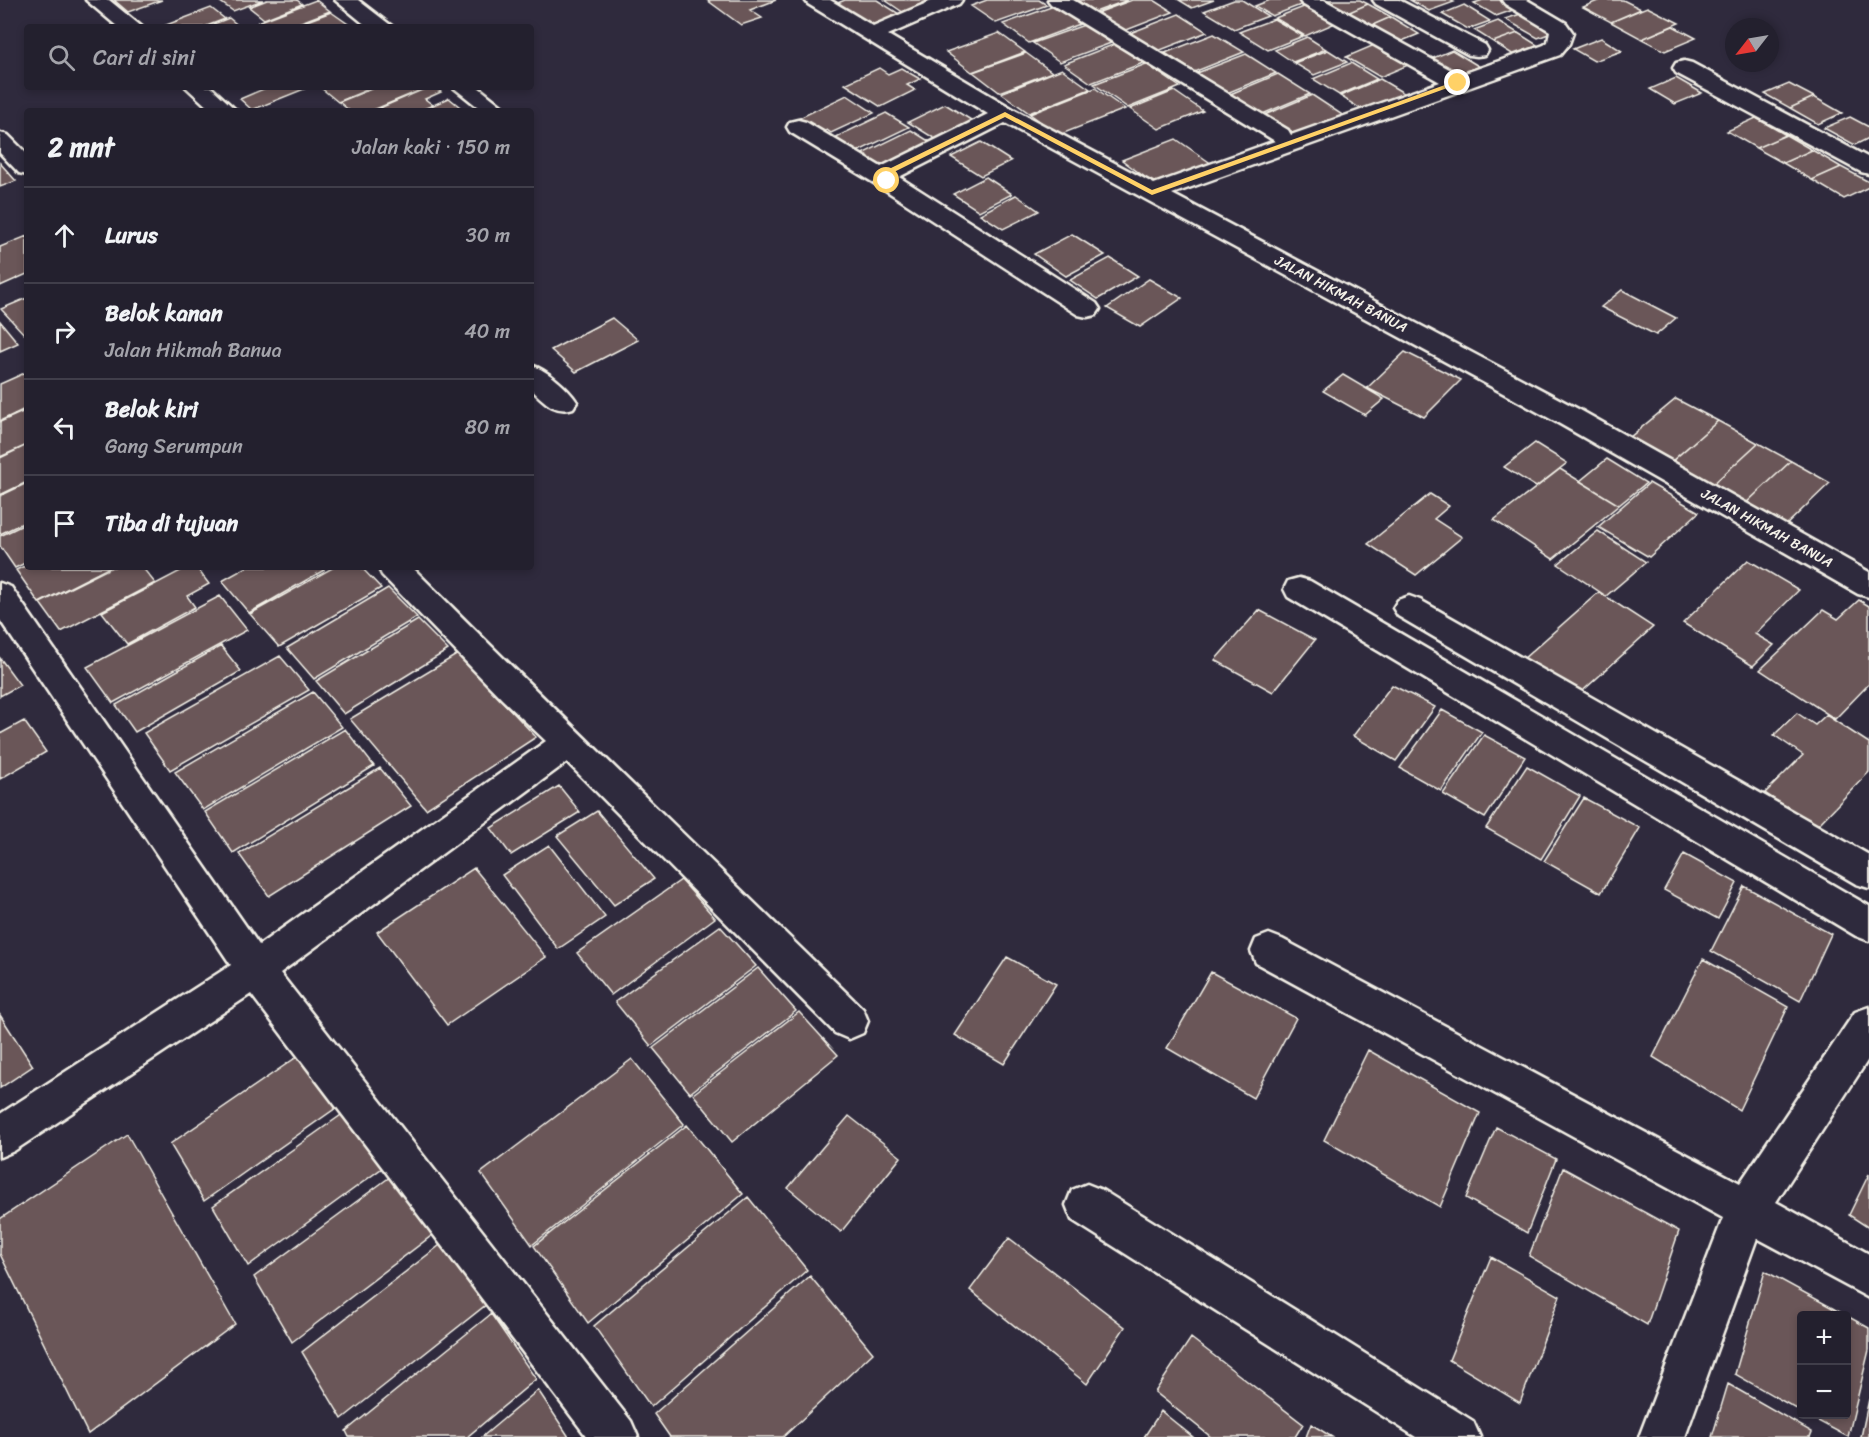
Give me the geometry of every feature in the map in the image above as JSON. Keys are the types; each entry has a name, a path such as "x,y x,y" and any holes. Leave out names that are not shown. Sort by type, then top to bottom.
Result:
{"street":[{"path":"96,0 127,24"},
{"path":"345,0 378,24"},
{"name":"JALAN HIKMAH BANUA","path":"815,0 1005,114 1570,417 1869,586"},
{"path":"873,34 952,0"},
{"path":"1058,0 1280,135"},
{"path":"1309,0 1458,83"},
{"path":"1383,0 1477,50"},
{"path":"1152,193 1552,50 1558,44 1562,33 1560,27 1512,0"},
{"path":"1684,68 1869,166"},
{"path":"201,90 222,108"},
{"path":"468,90 493,108"},
{"path":"887,181 887,176 891,171 1005,114"},
{"path":"798,127 1087,309"},
{"path":"0,140 24,165"},
{"path":"534,377 563,402"},
{"path":"396,570 513,690 569,742 849,1021"},
{"path":"1299,589 1869,925"},
{"path":"0,595 255,970 615,1437"},
{"path":"1409,608 1869,873"},
{"path":"0,1137 255,970 569,742"},
{"path":"1269,951 1747,1209 1869,1278"},
{"path":"1662,1437 1747,1209 1869,1025"},
{"path":"1087,1205 1457,1437"}],"building":[{"path":"114,0 162,0 128,12"},
{"path":"263,0 233,11 219,1"},
{"path":"267,0 297,0 302,4 264,19 249,7"},
{"path":"316,0 330,11 296,24 260,24 258,22"},
{"path":"707,0 776,0 750,10 762,18 741,25"},
{"path":"845,0 877,0 904,17 868,31 830,6"},
{"path":"885,0 944,0 907,15"},
{"path":"987,0 1039,0 1047,5 996,23 971,6"},
{"path":"1077,0 1128,0 1095,12"},
{"path":"1132,0 1154,0 1173,12 1124,31 1097,13"},
{"path":"1179,0 1214,0 1192,8"},
{"path":"1234,0 1242,0 1268,16 1234,29 1204,11"},
{"path":"1270,0 1301,0 1306,3 1272,16 1255,6"},
{"path":"1322,0 1360,0 1368,4 1345,14"},
{"path":"1410,0 1450,0 1454,2 1429,11"},
{"path":"1483,0 1500,0 1516,9 1496,16 1474,3"},
{"path":"1600,0 1623,0 1641,9 1611,22 1583,7"},
{"path":"1368,4 1391,17 1368,27 1345,14"},
{"path":"1309,5 1338,22 1305,36 1275,18"},
{"path":"1464,5 1490,21 1468,29 1442,14"},
{"path":"1054,6 1080,24 1029,43 1003,24"},
{"path":"1647,7 1679,23 1642,39 1611,22"},
{"path":"211,8 225,19 212,24 169,24"},
{"path":"331,12 348,24 299,24"},
{"path":"1527,12 1559,30 1538,38 1505,19"},
{"path":"1179,14 1207,32 1158,51 1130,33"},
{"path":"1391,17 1419,34 1397,43 1368,27"},
{"path":"229,18 236,24 214,24"},
{"path":"1274,19 1303,36 1268,50 1239,32"},
{"path":"1498,21 1518,33 1493,42 1474,30"},
{"path":"1084,25 1111,43 1060,62 1033,43"},
{"path":"1673,26 1696,38 1665,51 1642,39"},
{"path":"999,33 1025,52 972,72 946,52"},
{"path":"1518,33 1542,48 1517,57 1493,42"},
{"path":"1214,34 1244,52 1194,72 1165,53"},
{"path":"1307,37 1326,49 1293,62 1275,50"},
{"path":"1601,38 1622,51 1594,61 1573,49"},
{"path":"1379,43 1413,63 1380,77 1346,57"},
{"path":"1115,44 1143,63 1091,83 1064,64"},
{"path":"1328,50 1347,62 1314,75 1294,63"},
{"path":"1452,50 1480,67 1454,78 1426,61"},
{"path":"1026,53 1052,72 999,92 973,72"},
{"path":"1246,54 1276,73 1227,93 1197,73"},
{"path":"1351,63 1377,79 1339,95 1313,79"},
{"path":"1146,64 1180,87 1128,108 1094,84"},
{"path":"879,68 888,74 901,68 920,79 907,85 915,90 881,107 845,84"},
{"path":"1062,69 1090,89 1029,113 1001,93"},
{"path":"1278,74 1310,94 1260,115 1228,95"},
{"path":"1676,78 1702,93 1675,104 1650,89"},
{"path":"1380,79 1407,95 1367,113 1340,96"},
{"path":"1789,84 1814,97 1790,108 1765,94"},
{"path":"1095,88 1125,109 1059,135 1030,114"},
{"path":"261,90 302,90 257,108 250,108 240,99"},
{"path":"324,90 367,90 338,102"},
{"path":"369,90 421,90 378,108 346,108 339,102"},
{"path":"422,90 441,92 425,99 433,105 426,108 380,108"},
{"path":"1174,91 1203,111 1159,129 1130,109"},
{"path":"847,95 874,113 831,133 827,130 815,135 793,121"},
{"path":"1312,95 1344,116 1294,137 1262,116"},
{"path":"1814,97 1842,113 1818,124 1790,108"},
{"path":"449,98 461,108 427,108"},
{"path":"945,104 976,123 940,142 908,122"},
{"path":"886,113 909,127 857,152 834,138"},
{"path":"1850,117 1869,127 1869,138 1855,145 1824,128"},
{"path":"1756,118 1786,135 1756,148 1727,131"},
{"path":"911,130 935,145 883,171 860,155"},
{"path":"1786,135 1812,150 1783,163 1756,148"},
{"path":"1176,139 1212,164 1158,187 1122,160"},
{"path":"981,142 1011,161 981,176 951,157"},
{"path":"1812,150 1841,167 1812,180 1783,163"},
{"path":"0,163 16,181 0,187"},
{"path":"1841,167 1869,182 1869,187 1844,199 1812,180"},
{"path":"986,177 1012,194 979,211 953,194"},
{"path":"1016,195 1039,211 1003,229 980,214"},
{"path":"1072,234 1105,255 1066,276 1034,254"},
{"path":"24,237 24,275 0,286 0,247"},
{"path":"1110,258 1138,276 1098,299 1070,280"},
{"path":"1149,279 1182,298 1140,327 1107,308"},
{"path":"1622,290 1676,318 1656,335 1601,307"},
{"path":"24,299 24,334 1,309"},
{"path":"612,318 638,340 576,372 551,350"},
{"path":"0,321 18,343 0,351"},
{"path":"1405,352 1461,380 1424,417 1367,388"},
{"path":"24,373 24,409 0,421 0,384"},
{"path":"1343,375 1384,399 1365,415 1323,391"},
{"path":"1676,399 1718,421 1671,462 1629,438"},
{"path":"24,411 24,446 0,457 0,422"},
{"path":"1718,421 1758,443 1711,486 1671,462"},
{"path":"1535,443 1567,463 1536,487 1504,467"},
{"path":"1758,443 1791,461 1745,504 1711,486"},
{"path":"24,446 24,483 0,495 0,458"},
{"path":"1607,459 1646,483 1619,505 1580,481"},
{"path":"1791,461 1830,483 1784,527 1745,504"},
{"path":"1560,469 1619,505 1553,559 1494,520"},
{"path":"1649,483 1699,512 1649,557 1598,527"},
{"path":"24,484 24,522 0,534 0,496"},
{"path":"1430,494 1449,506 1434,519 1462,537 1416,575 1368,544"},
{"path":"24,524 24,564 15,568 0,546 0,536"},
{"path":"1598,531 1646,562 1606,596 1558,564"},
{"path":"1748,560 1799,590 1755,634 1774,645 1753,666 1683,623"},
{"path":"24,566 24,570 104,570 39,603 16,570"},
{"path":"106,570 144,570 155,583 61,632 40,603"},
{"path":"182,570 198,570 209,584 187,596 195,607 127,644 102,612"},
{"path":"242,570 324,570 249,613 222,581"},
{"path":"329,570 364,570 381,588 279,647 250,614"},
{"path":"388,588 417,617 314,679 287,648"},
{"path":"1599,592 1653,627 1576,697 1522,660"},
{"path":"220,596 247,630 113,703 87,667"},
{"path":"1859,600 1869,606 1869,684 1835,719 1760,670 1823,610 1838,619"},
{"path":"1259,610 1315,640 1273,692 1215,660"},
{"path":"418,620 448,650 344,714 316,681"},
{"path":"221,646 241,671 135,732 116,705"},
{"path":"458,654 536,737 426,809 350,719"},
{"path":"280,656 309,690 170,770 144,733"},
{"path":"0,658 20,685 0,696"},
{"path":"1392,685 1435,707 1396,761 1353,736"},
{"path":"313,692 342,727 203,810 175,772"},
{"path":"1442,710 1482,732 1441,791 1400,768"},
{"path":"1797,713 1815,725 1826,715 1869,743 1869,772 1815,828 1765,793 1803,755 1774,735"},
{"path":"24,721 46,752 0,779 0,734"},
{"path":"345,729 374,766 233,853 205,812"},
{"path":"1484,735 1525,757 1485,818 1443,794"},
{"path":"1527,766 1580,796 1541,859 1486,828"},
{"path":"380,768 411,806 269,896 239,854"},
{"path":"559,786 580,812 511,855 491,828"},
{"path":"1584,798 1640,828 1601,893 1544,861"},
{"path":"597,811 654,879 614,905 557,836"},
{"path":"549,845 605,917 558,949 502,875"},
{"path":"1684,854 1737,883 1718,919 1664,890"},
{"path":"474,868 546,957 447,1025 377,932"},
{"path":"681,880 715,918 611,995 577,953"},
{"path":"1744,886 1831,934 1800,1001 1711,951"},
{"path":"720,926 756,966 651,1046 615,1002"},
{"path":"1007,957 1056,984 1004,1064 955,1035"},
{"path":"1703,959 1788,1007 1739,1110 1653,1057"},
{"path":"758,968 796,1011 690,1093 653,1048"},
{"path":"1211,972 1296,1018 1253,1098 1167,1048"},
{"path":"799,1012 838,1055 732,1142 693,1094"},
{"path":"0,1015 33,1066 0,1088"},
{"path":"307,1050 343,1103 204,1201 170,1144"},
{"path":"1368,1050 1480,1113 1440,1207 1324,1140"},
{"path":"632,1059 684,1124 532,1245 481,1173"},
{"path":"351,1108 389,1163 248,1266 213,1206"},
{"path":"849,1116 901,1157 841,1232 788,1188"},
{"path":"687,1125 743,1194 588,1323 534,1246"},
{"path":"1496,1127 1556,1159 1527,1233 1466,1198"},
{"path":"127,1134 235,1324 88,1434 0,1254 0,1219"},
{"path":"1563,1168 1679,1231 1647,1325 1529,1256"},
{"path":"394,1174 435,1233 292,1342 254,1277"},
{"path":"1869,1174 1869,1228 1849,1215"},
{"path":"748,1197 807,1270 651,1407 594,1326"},
{"path":"1009,1238 1125,1327 1087,1384 970,1290"},
{"path":"444,1242 487,1304 342,1419 302,1352"},
{"path":"1491,1257 1560,1296 1520,1403 1449,1360"},
{"path":"1765,1271 1838,1311 1797,1311 1797,1409 1735,1374"},
{"path":"810,1276 873,1353 783,1437 670,1437 654,1414"},
{"path":"491,1314 536,1379 467,1437 349,1437 346,1431"},
{"path":"1851,1318 1869,1328 1869,1350 1848,1437 1814,1419 1851,1419"},
{"path":"1191,1338 1303,1424 1295,1437 1211,1437 1155,1392"},
{"path":"1728,1384 1812,1432 1810,1437 1712,1437"},
{"path":"538,1390 569,1437 482,1437"},
{"path":"1869,1399 1869,1437 1861,1437"},
{"path":"1161,1411 1193,1437 1144,1437"},
{"path":"1311,1424 1332,1437 1306,1437"}],"route":[{"path":"887,181 887,176 891,171 1005,114 1152,193 1458,83"}]}
